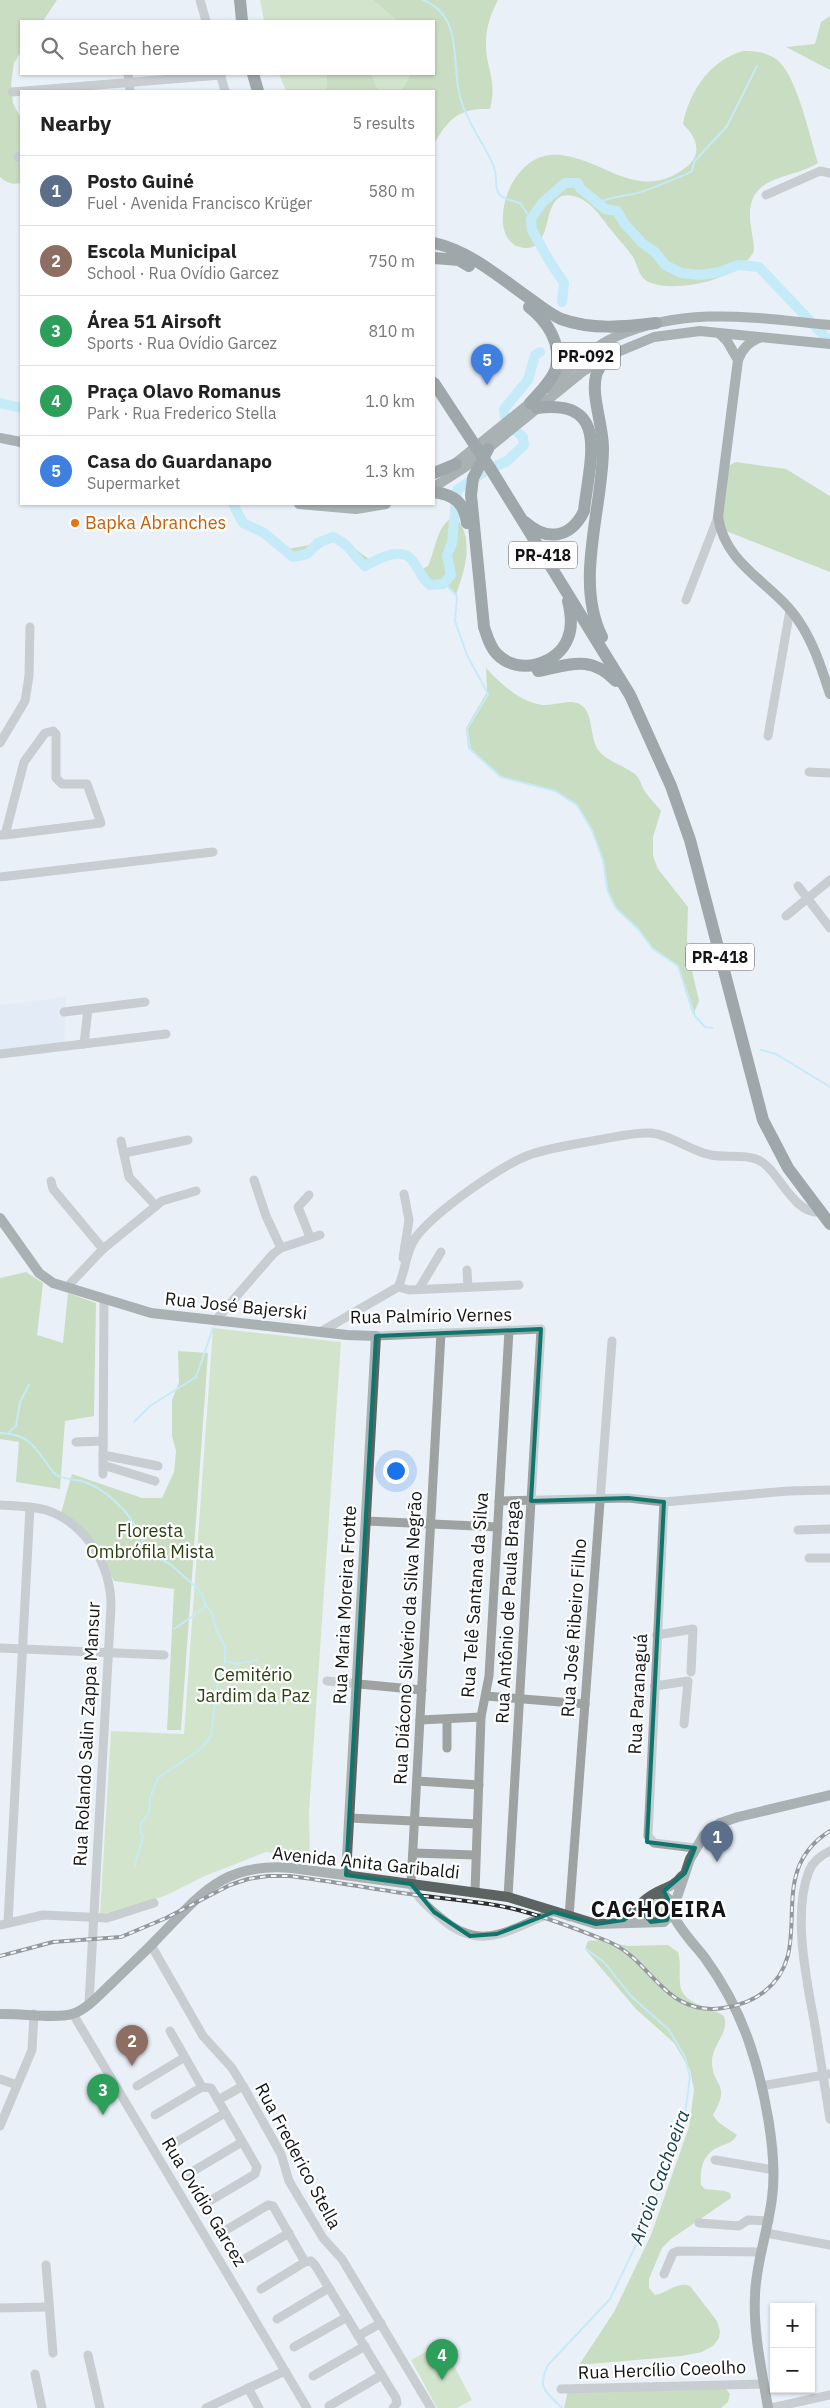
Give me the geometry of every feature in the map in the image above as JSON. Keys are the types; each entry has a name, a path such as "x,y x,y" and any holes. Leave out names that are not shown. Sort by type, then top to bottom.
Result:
{"highway":[{"path":"240,0 242,20"},
{"path":"253,75 258,90"},
{"path":"435,243 458,250 560,318 582,325 617,327 656,323"},
{"path":"435,258 458,260 486,275 542,318 552,332 556,349 556,368 531,407"},
{"path":"608,356 596,374 594,387 602,428 603,450 590,572 590,594 595,623 630,695"},
{"name":"PR-418","path":"435,385 506,492 630,695 672,786 690,840 763,1120 783,1160 830,1224"},
{"path":"435,392 445,400"},
{"path":"520,517 533,529 552,535 564,533 572,528 579,521 584,511 591,439 588,425 580,414 570,408 554,406 531,407"},
{"path":"488,449 473,478 472,495 484,627 489,642 498,655 510,663 524,666 548,661 557,654 568,640 571,627 571,613 566,593"},
{"path":"435,473 456,464"},
{"path":"435,492 452,496 464,509 467,521 478,627 484,645 493,658 506,667 521,672 534,672 566,664 592,664 604,670 630,695"}],"main road":[{"name":"PR-092","path":"435,478 504,429 592,351 614,338 656,323 694,316 830,325"},
{"name":"PR-092","path":"531,407 608,356 654,337 700,332 830,344"},
{"path":"719,333 730,346 738,360"},
{"path":"760,338 750,342 742,350 738,360 718,516 721,534 727,546 790,610 800,623 827,674 830,694"},
{"name":"PR-092","path":"435,486 466,467 488,449 504,429"},
{"path":"0,438 20,442"},
{"path":"310,505 356,509 380,505"},
{"name":"Rua José Bajerski","path":"0,1218 39,1272 53,1282 67,1287 151,1313 322,1332"},
{"name":"Rua Palmírio Vernes","path":"322,1332 376,1336"},
{"name":"Rua Maria Moreira Frotte","path":"346,1875 376,1336"},
{"path":"656,1923 664,1922 672,1912 694,1848 704,1835 720,1824 738,1817 830,1795"},
{"name":"Avenida Anita Garibaldi","path":"73,2014 89,2003 151,1945 199,1894 236,1874 259,1868 275,1867 346,1875 508,1897 596,1924 656,1923"},
{"path":"617,1924 629,1917 648,1897 673,1885 684,1873"},
{"path":"656,1894 669,1899 672,1912 685,1935 706,1960 733,2007 748,2039 761,2086 774,2170 768,2221 761,2252 755,2295 756,2326 764,2384 770,2408"},
{"path":"644,1903 645,1916 656,1923 685,1935"},
{"path":"0,2014 73,2014"}],"street":[{"path":"200,0 206,20"},
{"path":"59,90 129,87 214,75"},
{"path":"221,75 225,90"},
{"path":"12,92 20,92"},
{"path":"766,195 820,171 830,173"},
{"path":"686,600 718,516"},
{"path":"768,736 790,610"},
{"path":"0,743 21,712 25,701 29,676 30,627"},
{"path":"53,731 56,734 56,778 62,784 87,784 101,823 2,835 24,762 45,733 53,731"},
{"path":"809,772 830,773"},
{"path":"0,877 212,852"},
{"path":"786,916 830,880"},
{"path":"798,886 830,928"},
{"path":"64,1012 145,1002"},
{"path":"84,1044 88,1010"},
{"path":"0,1054 166,1034"},
{"path":"519,1285 419,1289 398,1287 412,1244 422,1230 461,1196 514,1162 542,1152 630,1135 653,1133 665,1136 707,1154 755,1159 763,1162 786,1191 805,1208 821,1212"},
{"path":"124,1153 188,1140"},
{"path":"121,1141 129,1177 156,1206"},
{"path":"254,1180 266,1216 281,1248"},
{"path":"51,1181 53,1189 104,1249"},
{"path":"67,1287 104,1249 156,1206 165,1200 196,1191"},
{"path":"404,1194 409,1220 403,1254 404,1273"},
{"path":"308,1195 298,1207 310,1237"},
{"path":"215,1321 266,1261 281,1248 320,1235"},
{"path":"419,1289 441,1252"},
{"path":"467,1270 468,1287"},
{"name":"Rua José Bajerski","path":"322,1332 398,1287"},
{"path":"104,1299 103,1470 155,1481"},
{"name":"Rua Palmírio Vernes","path":"376,1336 541,1329"},
{"name":"Rua Antônio de Paula Braga","path":"508,1897 541,1329"},
{"name":"Rua Telê Santana da Silva","path":"475,1892 481,1716 486,1696 509,1330"},
{"name":"Rua Diácono Silvério da Silva Negrão","path":"411,1884 441,1334"},
{"name":"Rua José Ribeiro Filho","path":"569,1917 612,1341"},
{"path":"76,1442 103,1441"},
{"path":"103,1455 158,1466"},
{"path":"499,1501 636,1498 664,1502 788,1491 830,1490"},
{"name":"Rua Paranaguá","path":"664,1502 648,1836 654,1842 694,1848"},
{"name":"Rua Rolando Salin Zappa Mansur","path":"0,1505 30,1507 56,1514 74,1526 89,1540 100,1558 108,1577 111,1597 109,1653 89,2003"},
{"path":"30,1507 23,1649 4,1924 43,1915 94,1918 117,1916 154,1903"},
{"path":"366,1521 498,1527"},
{"path":"798,1530 830,1529"},
{"path":"809,1558 830,1558"},
{"path":"657,1635 693,1629 691,1672"},
{"path":"0,1648 164,1655"},
{"path":"327,1681 422,1690"},
{"path":"655,1686 688,1681 684,1724"},
{"path":"486,1696 585,1704"},
{"path":"420,1720 447,1720 481,1716"},
{"path":"447,1720 447,1748"},
{"path":"417,1781 479,1785"},
{"path":"349,1818 478,1824"},
{"path":"830,1851 820,1856 809,1871 804,1895 803,1958 826,2075 830,2119"},
{"path":"413,1853 476,1855"},
{"path":"411,1884 417,1895 434,1912 458,1932 470,1936 487,1937 498,1934 554,1912"},
{"name":"Rua Frederico Stella","path":"151,1945 203,2036 232,2068 243,2086 281,2154 287,2178 324,2241 342,2259 431,2408"},
{"path":"0,2126 32,2050 34,2014"},
{"name":"Rua Ovídio Garcez","path":"73,2014 307,2408"},
{"path":"170,2031 202,2087"},
{"path":"137,2086 185,2058"},
{"path":"761,2086 826,2075"},
{"path":"0,2079 17,2085"},
{"path":"218,2100 243,2086"},
{"path":"155,2115 202,2087 211,2088 257,2167 256,2173 208,2202"},
{"path":"173,2144 225,2113"},
{"path":"190,2173 242,2142"},
{"path":"715,2160 774,2170"},
{"path":"226,2230 271,2205 305,2262"},
{"path":"699,2223 739,2226 748,2220 768,2221"},
{"path":"243,2260 289,2233"},
{"path":"766,2233 830,2245"},
{"path":"664,2274 673,2253 678,2250 761,2252"},
{"path":"261,2289 305,2262 311,2261 397,2400 393,2408"},
{"path":"46,2265 53,2353"},
{"path":"277,2319 329,2288"},
{"path":"0,2308 49,2307"},
{"path":"294,2347 347,2317"},
{"path":"358,2336 381,2323"},
{"path":"313,2376 365,2346"},
{"path":"88,2355 100,2408"},
{"path":"210,2407 285,2371"},
{"path":"35,2374 42,2408"},
{"path":"329,2406 382,2375"},
{"name":"Rua Hercílio Coeolho","path":"561,2389 764,2384"},
{"path":"248,2388 259,2408"},
{"path":"770,2408 830,2395"}],"highlighted area":[{"path":"541,1329 531,1501 628,1498 664,1502 647,1842 695,1848 685,1873 664,1891 672,1908 667,1920 651,1922 639,1909 624,1920 596,1924 554,1912 497,1934 470,1936 434,1912 411,1884 346,1875 376,1336"}],"shaded area":[{"path":"66,997 64,1047 0,1053 0,1005"}],"green space":[{"path":"0,0 57,0 44,20 20,20 20,53 14,63 11,84 13,103 20,117 20,183 10,183 0,177"},
{"path":"260,0 373,0 396,20 264,20"},
{"path":"373,0 498,0 489,21 486,37 487,59 493,90 490,109 470,110 456,116 445,127 435,142 435,90 402,90 410,75 435,75 435,20 396,20"},
{"path":"830,16 830,70 786,47 815,44 821,22"},
{"path":"743,51 765,53 776,59 784,67 796,92 807,123 818,163 774,180 756,192 750,216 754,251 746,262 724,276 705,282 676,286 657,285 641,276 630,253 593,208 577,197 565,195 557,199 552,207 542,238 536,245 522,248 510,241 503,226 503,214 509,190 517,176 528,164 542,157 550,155 567,156 583,160 629,179 645,181 662,180 687,167 692,162 696,153 696,144 693,137 683,124 690,100 711,70 731,55"},
{"path":"279,75 327,75 326,90 286,90"},
{"path":"327,75 371,75 379,90 326,90"},
{"path":"371,75 410,75 402,90 379,90"},
{"path":"736,462 786,469 830,496 830,572 726,531 721,513 728,466"},
{"path":"450,519 459,521 464,530 467,548 462,577 456,595 445,583 429,584 417,572 428,566 439,534 445,523"},
{"path":"336,533 373,561 364,564 346,545 334,539 309,555 297,556 282,550 309,545 326,535"},
{"path":"486,668 505,686 527,701 543,705 573,702 585,708 597,748 605,756 637,776 646,793 661,811 653,837 653,856 658,869 688,907 687,939 699,1001 693,1015 677,965 652,947 638,929 615,907 607,891 602,859 591,829 576,804 554,790 499,776 468,748 466,728 487,692"},
{"name":"Floresta Ombrófila Mista","path":"26,1272 43,1283 37,1335 63,1343 68,1293 96,1303 94,1416 65,1421 60,1489 16,1482 19,1442 0,1439 0,1278"},
{"name":"Cemitério Jardim da Paz","path":"213,1328 341,1342 309,1812 310,1857 266,1852 205,1876 167,1895 125,1910 100,1914 111,1731 184,1734"},
{"name":"Floresta Ombrófila Mista","path":"178,1351 208,1353 181,1730 167,1730 174,1589 114,1581 93,1541 61,1513 72,1474 142,1498 162,1498 174,1472 176,1451 172,1436 172,1400 179,1382"},
{"path":"653,1899 661,1899 667,1905 667,1913 661,1919 653,1919 647,1913 647,1905"},
{"path":"600,1940 628,1946 668,1945 678,1952 680,1983 685,1996 697,2004 724,2016 725,2028 715,2049 712,2061 713,2070 721,2091 721,2096 713,2115 718,2122 737,2135 732,2141 715,2149 706,2157 701,2172 701,2185 705,2189 725,2191 730,2193 731,2198 671,2239 662,2248 649,2279 649,2288 655,2295 676,2286 690,2286 717,2321 720,2331 719,2338 713,2346 702,2352 682,2356 579,2365 614,2312 651,2235 689,2127 694,2090 690,2070 674,2043 635,2008 585,1949 588,1941"},
{"path":"442,2343 472,2400 457,2408 437,2408 411,2360"},
{"path":"569,2386 725,2388 730,2394 728,2402 721,2408 564,2408"}],"waterway":[{"path":"423,0 436,7 445,17 450,29 454,42 460,97 470,122 492,162 498,193 502,197 520,203 531,219"},
{"path":"598,203 611,198 645,191 692,171 694,162 727,126 757,66"},
{"path":"562,302 564,283 532,230 531,219 542,203 565,183 578,183 580,188 605,209 617,211 624,223 642,243 655,252 665,265 681,273 700,275 720,272 738,265 759,267 830,342"},
{"path":"234,505 243,523 264,533 293,557 307,554 318,543 333,537 348,547 365,566 389,555 401,554 412,560 430,585 443,584 451,575 447,555 452,543 457,490 490,468 506,462 524,445 523,437 507,421 504,409 528,380 535,355 540,352"},
{"path":"0,403 20,408"},
{"path":"443,584 457,596 455,621 467,655 488,694 467,729 470,749 501,777 555,791 577,805 592,830 603,860 608,892 616,908 639,930 653,949 678,966 695,1016 705,1027 713,1028"},
{"path":"761,1050 776,1054 830,1087"},
{"path":"134,1422 150,1406 196,1377 213,1328"},
{"path":"9,1432 16,1426 20,1402 29,1385"},
{"path":"0,1433 22,1437 32,1444 55,1474 85,1482 115,1501 131,1519 142,1540 145,1551 170,1564 197,1588 212,1613 216,1629 225,1647 225,1661 218,1680 211,1736 201,1749 158,1778 150,1798 149,1813 141,1823 140,1832 143,1836 135,1866"},
{"path":"174,1629 203,1609 205,1605"},
{"path":"225,1661 236,1664 257,1660"},
{"name":"Arroio Cachoeira","path":"562,2408 548,2394 543,2385 548,2365 610,2299 647,2222 685,2114 690,2077 685,2057 669,2030 631,1996 604,1962 586,1949"}],"railway":[{"path":"0,1956 53,1942 121,1937 166,1918 230,1885 248,1879 268,1876 289,1876 487,1904 534,1914 595,1936 622,1949 636,1960 672,1996 686,2004 703,2008 723,2008 755,1998 765,1991 780,1974 788,1954 793,1889 798,1868 810,1848 830,1831"}],"place":[{"name":"Casa do Guardanapo","path":"487,385"},
{"name":"Bapka Abranches","path":"75,523"},
{"name":"Posto Guiné","path":"717,1862"},
{"name":"Escola Municipal","path":"132,2066"},
{"name":"Área 51 Airsoft","path":"103,2115"},
{"name":"Praça Olavo Romanus","path":"442,2380"}],"district":[{"name":"CACHOEIRA","path":"659,1909"}]}
